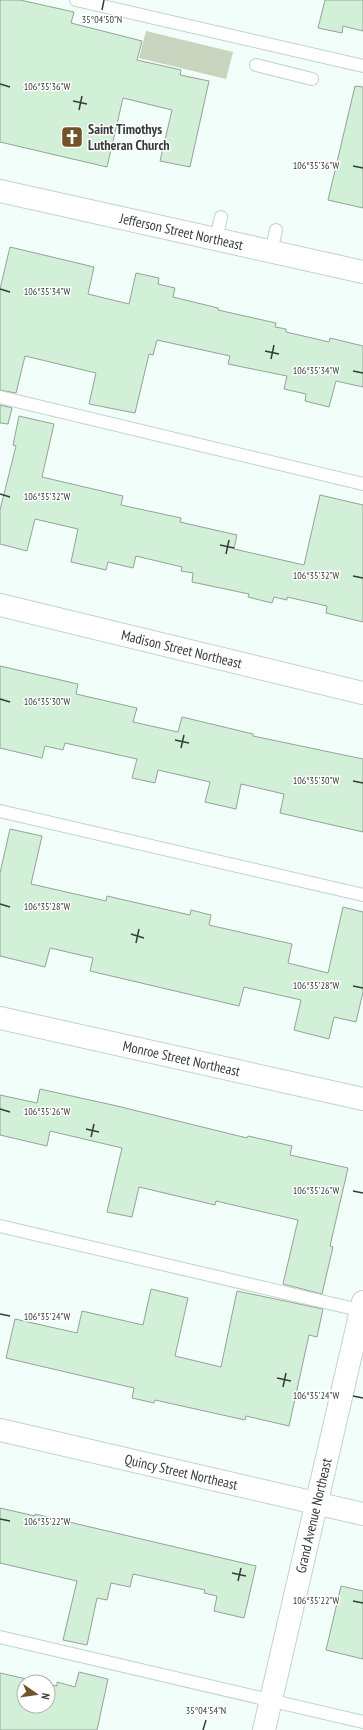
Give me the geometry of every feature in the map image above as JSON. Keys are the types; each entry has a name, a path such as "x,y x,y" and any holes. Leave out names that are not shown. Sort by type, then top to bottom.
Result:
{"street":[{"name":"Jefferson Street Northeast","path":"0,191 363,272"},
{"name":"Madison Street Northeast","path":"0,605 363,693"},
{"name":"Monroe Street Northeast","path":"0,1018 363,1099"},
{"name":"Grand Avenue Northeast","path":"264,1730 362,1307"},
{"name":"Quincy Street Northeast","path":"0,1430 363,1514"}],"lane":[{"path":"76,0 363,66"},
{"path":"256,65 312,79"},
{"path":"216,239 221,217"},
{"path":"272,252 276,230"},
{"path":"0,397 363,484"},
{"path":"0,811 363,895"},
{"path":"0,1226 362,1307"},
{"path":"0,1637 363,1722"}],"green space":[{"path":"146,31 233,52 226,79 139,58"}],"building":[{"path":"0,0 20,0 74,12 71,23 142,41 137,60 181,70 180,75 209,81 190,167 160,161 172,110 123,98 107,167 0,142"},
{"path":"325,0 363,0 363,31 343,26 342,33 318,28"},
{"path":"355,86 363,87 363,208 328,200"},
{"path":"10,247 94,267 88,294 129,304 136,273 159,278 158,284 175,288 173,297 218,308 218,310 276,323 275,327 286,329 286,332 329,342 330,338 363,346 363,387 336,381 329,407 305,401 306,394 284,389 287,376 228,364 230,356 157,340 153,355 149,354 135,413 89,404 96,373 25,356 16,393 0,390 0,289"},
{"path":"0,405 12,408 8,424 0,423"},
{"path":"19,416 54,424 42,477 123,496 121,505 181,518 180,522 237,535 234,549 304,565 320,495 363,505 363,622 326,613 327,606 287,597 287,600 274,597 272,603 248,597 249,594 192,582 193,573 181,571 182,567 136,556 133,568 108,562 106,570 71,562 78,529 35,519 27,551 0,544 0,510 16,446 13,445"},
{"path":"0,666 78,684 76,694 137,708 133,722 178,732 182,717 253,734 253,736 363,759 363,832 280,813 284,794 241,784 236,809 205,802 210,782 158,770 155,783 132,778 137,759 65,743 63,750 45,746 42,758 0,748"},
{"path":"10,829 42,836 31,884 106,901 107,896 190,915 191,910 211,915 209,925 292,944 288,963 328,973 343,907 363,912 363,992 356,1022 334,1017 329,1039 294,1030 301,1000 244,987 239,1006 90,971 93,958 50,948 45,967 0,956 0,873"},
{"path":"40,1089 247,1138 248,1136 292,1146 290,1155 348,1168 330,1246 333,1247 322,1294 283,1284 298,1220 216,1201 215,1205 139,1187 132,1217 107,1212 122,1148 50,1131 47,1146 0,1135 0,1095 37,1103"},
{"path":"151,1289 188,1298 175,1356 221,1367 237,1291 323,1309 317,1337 309,1335 289,1426 246,1416 245,1420 155,1400 154,1403 132,1398 134,1388 6,1358 15,1319 77,1333 82,1311 143,1325"},
{"path":"0,1508 35,1516 35,1514 256,1566 244,1618 214,1611 217,1596 204,1593 205,1590 133,1574 130,1587 111,1583 107,1600 97,1598 87,1645 63,1640 77,1581 0,1563"},
{"path":"341,1586 363,1591 363,1659 326,1650"},
{"path":"79,1672 108,1679 97,1730 0,1730 0,1673 16,1677 16,1714 56,1714 57,1682 75,1687"}],"place":[{"name":"Saint Timothys Lutheran Church","path":"72,137"}]}
